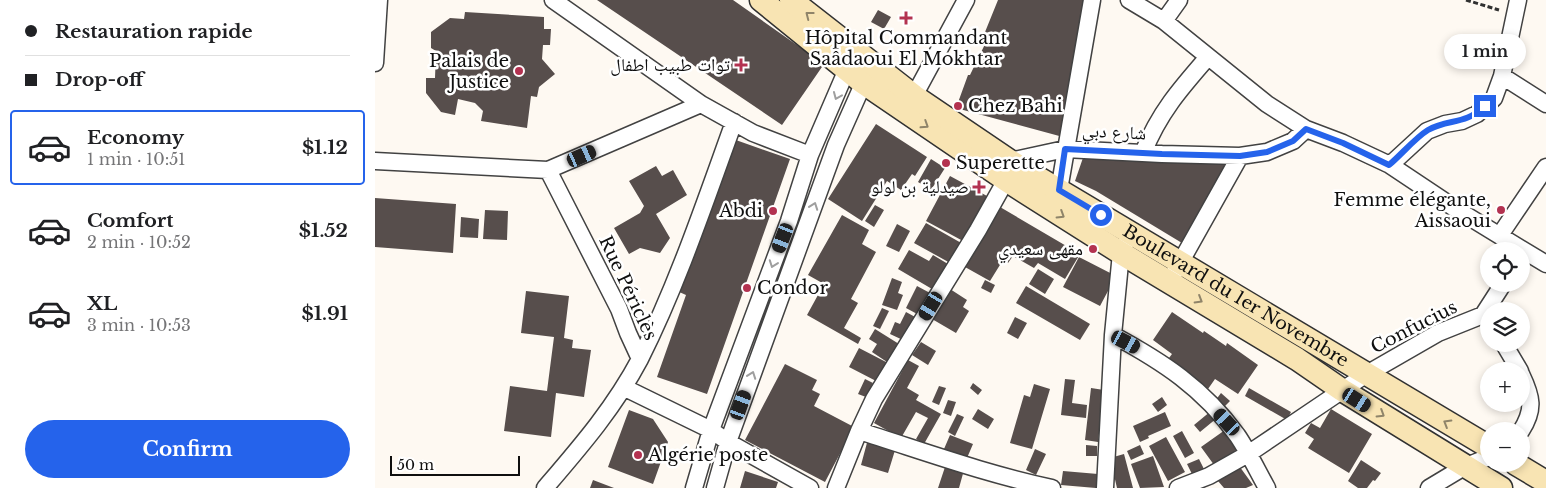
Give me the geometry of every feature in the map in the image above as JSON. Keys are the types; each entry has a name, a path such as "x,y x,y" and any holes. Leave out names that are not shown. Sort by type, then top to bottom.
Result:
{"main road":[{"name":"Boulevard du 1er Novembre","path":"761,0 803,32 859,67 908,103 1008,170 1121,253 1297,359 1342,390 1501,488"},
{"name":"Boulevard du 1er Novembre","path":"791,0 859,67"},
{"name":"Boulevard du 1er Novembre","path":"1008,170 1059,190 1365,375 1480,442"},
{"path":"1529,472 1546,482"}],"street":[{"path":"375,63 379,0"},
{"path":"553,0 701,104 753,134 811,155"},
{"path":"908,103 966,0"},
{"path":"1059,190 1092,0"},
{"path":"1129,0 1164,21 1267,104 1306,129 1343,143 1389,165 1509,242"},
{"path":"1164,21 1179,0"},
{"path":"1389,165 1427,131 1445,124 1462,121 1477,114 1494,98 1502,76 1517,8"},
{"path":"1143,153 1152,131 1165,108 1208,56"},
{"path":"694,488 711,430 789,221 811,155 859,67"},
{"path":"715,488 728,442 836,145 859,67"},
{"path":"1502,76 1546,104"},
{"path":"375,161 548,170 701,104"},
{"path":"640,359 657,325 677,277 734,122"},
{"name":"شارع دبي","path":"1008,170 1065,149 1240,156 1267,152 1293,141 1306,129"},
{"path":"1168,282 1181,263 1240,156"},
{"path":"1500,235 1546,167"},
{"name":"Rue Périclès","path":"545,488 594,430 625,388 640,359 619,309 548,170"},
{"path":"836,488 859,430 874,399 978,230 1008,170"},
{"path":"1105,488 1113,335 1121,253 1130,233"},
{"path":"1530,256 1546,264"},
{"name":"Confucius","path":"1178,488 1209,476 1248,454 1365,375 1438,333 1480,321"},
{"path":"1113,335 1165,364 1188,381 1238,436 1267,488"},
{"path":"625,388 711,430 728,442 810,488"},
{"path":"1526,422 1531,411 1530,404"},
{"path":"859,430 956,462 1052,488"},
{"path":"1429,488 1464,466 1480,460"}],"path":[{"path":"1466,0 1517,8"}],"building":[{"path":"597,0 733,0 824,64 782,125"},
{"path":"998,0 1088,0 1063,137 956,108 968,75 970,75 987,40 983,37"},
{"path":"878,10 891,17 884,29 871,22"},
{"path":"465,12 544,17 544,29 551,29 550,45 543,45 542,59 555,74 539,87 537,97 531,96 527,128 481,121 483,111 475,103 458,99 455,115 441,112 426,93 426,78 435,78 436,51 431,48 431,32 450,18 464,19"},
{"path":"876,124 927,157 915,176 912,174 901,190 887,181 862,221 828,199"},
{"path":"733,139 790,159 707,394 657,377 686,295 677,291"},
{"path":"1085,152 1116,153 1233,165 1182,243 1096,191 1075,181"},
{"path":"931,159 945,168 931,190 918,182"},
{"path":"656,166 662,176 673,170 687,195 656,214 670,238 660,253 640,248 629,254 614,228 640,213 644,206 629,181"},
{"path":"950,176 987,196 963,241 926,221"},
{"path":"375,198 456,204 453,253 375,247"},
{"path":"875,205 884,210 874,227 865,221"},
{"path":"1000,207 1080,254 1065,279 1038,263 1034,268 1013,256 1008,263 1003,260 990,281 965,267"},
{"path":"485,210 508,211 507,240 483,239"},
{"path":"842,215 869,230 862,244 876,252 851,299 858,303 844,328 861,338 858,344 807,315 824,284 808,275"},
{"path":"461,217 479,219 478,238 460,237"},
{"path":"926,223 963,244 952,264 914,243"},
{"path":"897,224 910,231 899,252 886,246"},
{"path":"909,250 929,261 933,255 948,264 932,289 898,269"},
{"path":"1079,257 1116,276 1100,306 1063,287"},
{"path":"1038,269 1054,279 1045,294 1029,284"},
{"path":"892,278 902,282 898,293 903,295 897,310 882,305"},
{"path":"985,280 995,285 991,293 981,288"},
{"path":"917,286 930,293 919,315 906,308"},
{"path":"1026,286 1090,324 1080,340 1016,303"},
{"path":"950,289 967,300 963,307 969,311 956,333 932,319"},
{"path":"526,291 569,296 564,338 573,340 572,348 591,350 584,397 556,393 551,437 504,431 510,386 547,391 554,337 521,333"},
{"path":"882,308 889,311 880,329 873,326"},
{"path":"906,312 917,318 905,341 890,334 895,322 900,324"},
{"path":"1172,312 1226,346 1227,343 1258,365 1238,394 1215,379 1208,389 1166,362 1172,354 1153,340"},
{"path":"1015,317 1027,323 1018,339 1007,333"},
{"path":"875,329 899,344 887,362 872,352 877,344 869,339"},
{"path":"921,342 936,351 928,365 912,355"},
{"path":"859,348 888,363 878,382 849,367"},
{"path":"908,360 919,366 907,388 919,395 916,400 941,414 924,444 916,439 928,418 916,412 901,438 874,423"},
{"path":"785,364 817,380 812,390 820,394 814,406 854,427 825,482 745,440"},
{"path":"865,379 873,383 866,397 858,394"},
{"path":"1065,379 1075,380 1072,403 1087,405 1086,418 1061,415"},
{"path":"973,383 982,390 978,395 970,388"},
{"path":"1034,384 1050,389 1032,449 1010,443 1024,395 1030,397"},
{"path":"939,386 946,388 939,405 932,402"},
{"path":"1091,388 1104,390 1098,442 1085,440"},
{"path":"1249,388 1291,412 1287,420 1245,396"},
{"path":"1221,393 1230,401 1223,408 1215,401"},
{"path":"1162,397 1167,405 1158,412 1152,404"},
{"path":"948,400 956,402 951,416 943,413"},
{"path":"978,409 994,419 988,429 972,419"},
{"path":"1331,409 1372,434 1349,473 1308,448 1314,439 1305,433 1311,423 1320,428"},
{"name":"Algérie poste","path":"629,410 653,419 668,442 653,484 608,467"},
{"path":"1211,411 1217,418 1200,432 1194,425"},
{"path":"1165,412 1171,426 1148,436 1149,438 1140,442 1133,426"},
{"path":"957,414 964,417 955,436 948,432"},
{"path":"1225,430 1241,452 1217,469 1201,447"},
{"path":"1182,431 1194,453 1185,458 1173,436"},
{"path":"950,435 973,444 967,458 944,449"},
{"path":"1166,437 1185,472 1168,481 1149,446"},
{"path":"868,439 896,447 888,473 861,465"},
{"path":"1086,445 1097,446 1097,456 1086,456"},
{"path":"1140,445 1144,454 1131,460 1127,451"},
{"path":"1035,449 1046,454 1036,475 1026,470"},
{"path":"1124,454 1133,488 1117,488 1110,458"},
{"path":"1153,456 1164,487 1140,488 1131,464"},
{"path":"1199,459 1205,471 1193,476 1187,464"},
{"path":"1361,460 1381,473 1367,488 1358,488 1348,481"},
{"path":"1237,463 1253,485 1246,488 1224,488 1218,481"},
{"path":"946,464 964,470 959,488 938,488"},
{"path":"745,471 778,482 776,488 740,488"},
{"path":"1063,471 1098,474 1096,488 1061,485"},
{"path":"593,480 614,488 590,488"}],"place":[{"name":"Hôpital Commandant Saâdaoui El Mokhtar","path":"906,18"},
{"name":"توات طبيب اطفال","path":"741,65"},
{"name":"Palais de Justice","path":"519,71"},
{"name":"Chez Bahi","path":"958,106"},
{"name":"Superette","path":"946,163"},
{"name":"صيدلية بن لولو","path":"979,187"},
{"name":"Femme élégante, Aissaoui","path":"1501,210"},
{"name":"Abdi","path":"773,211"},
{"name":"مقهى سعيدي","path":"1093,249"},
{"name":"Condor","path":"747,288"},
{"name":"Algérie poste","path":"638,455"}],"route":[{"path":"1101,215 1059,190 1065,149 1240,156 1267,152 1293,141 1306,129 1343,143 1389,165 1427,131 1445,124 1462,121 1477,114 1485,106"}]}
